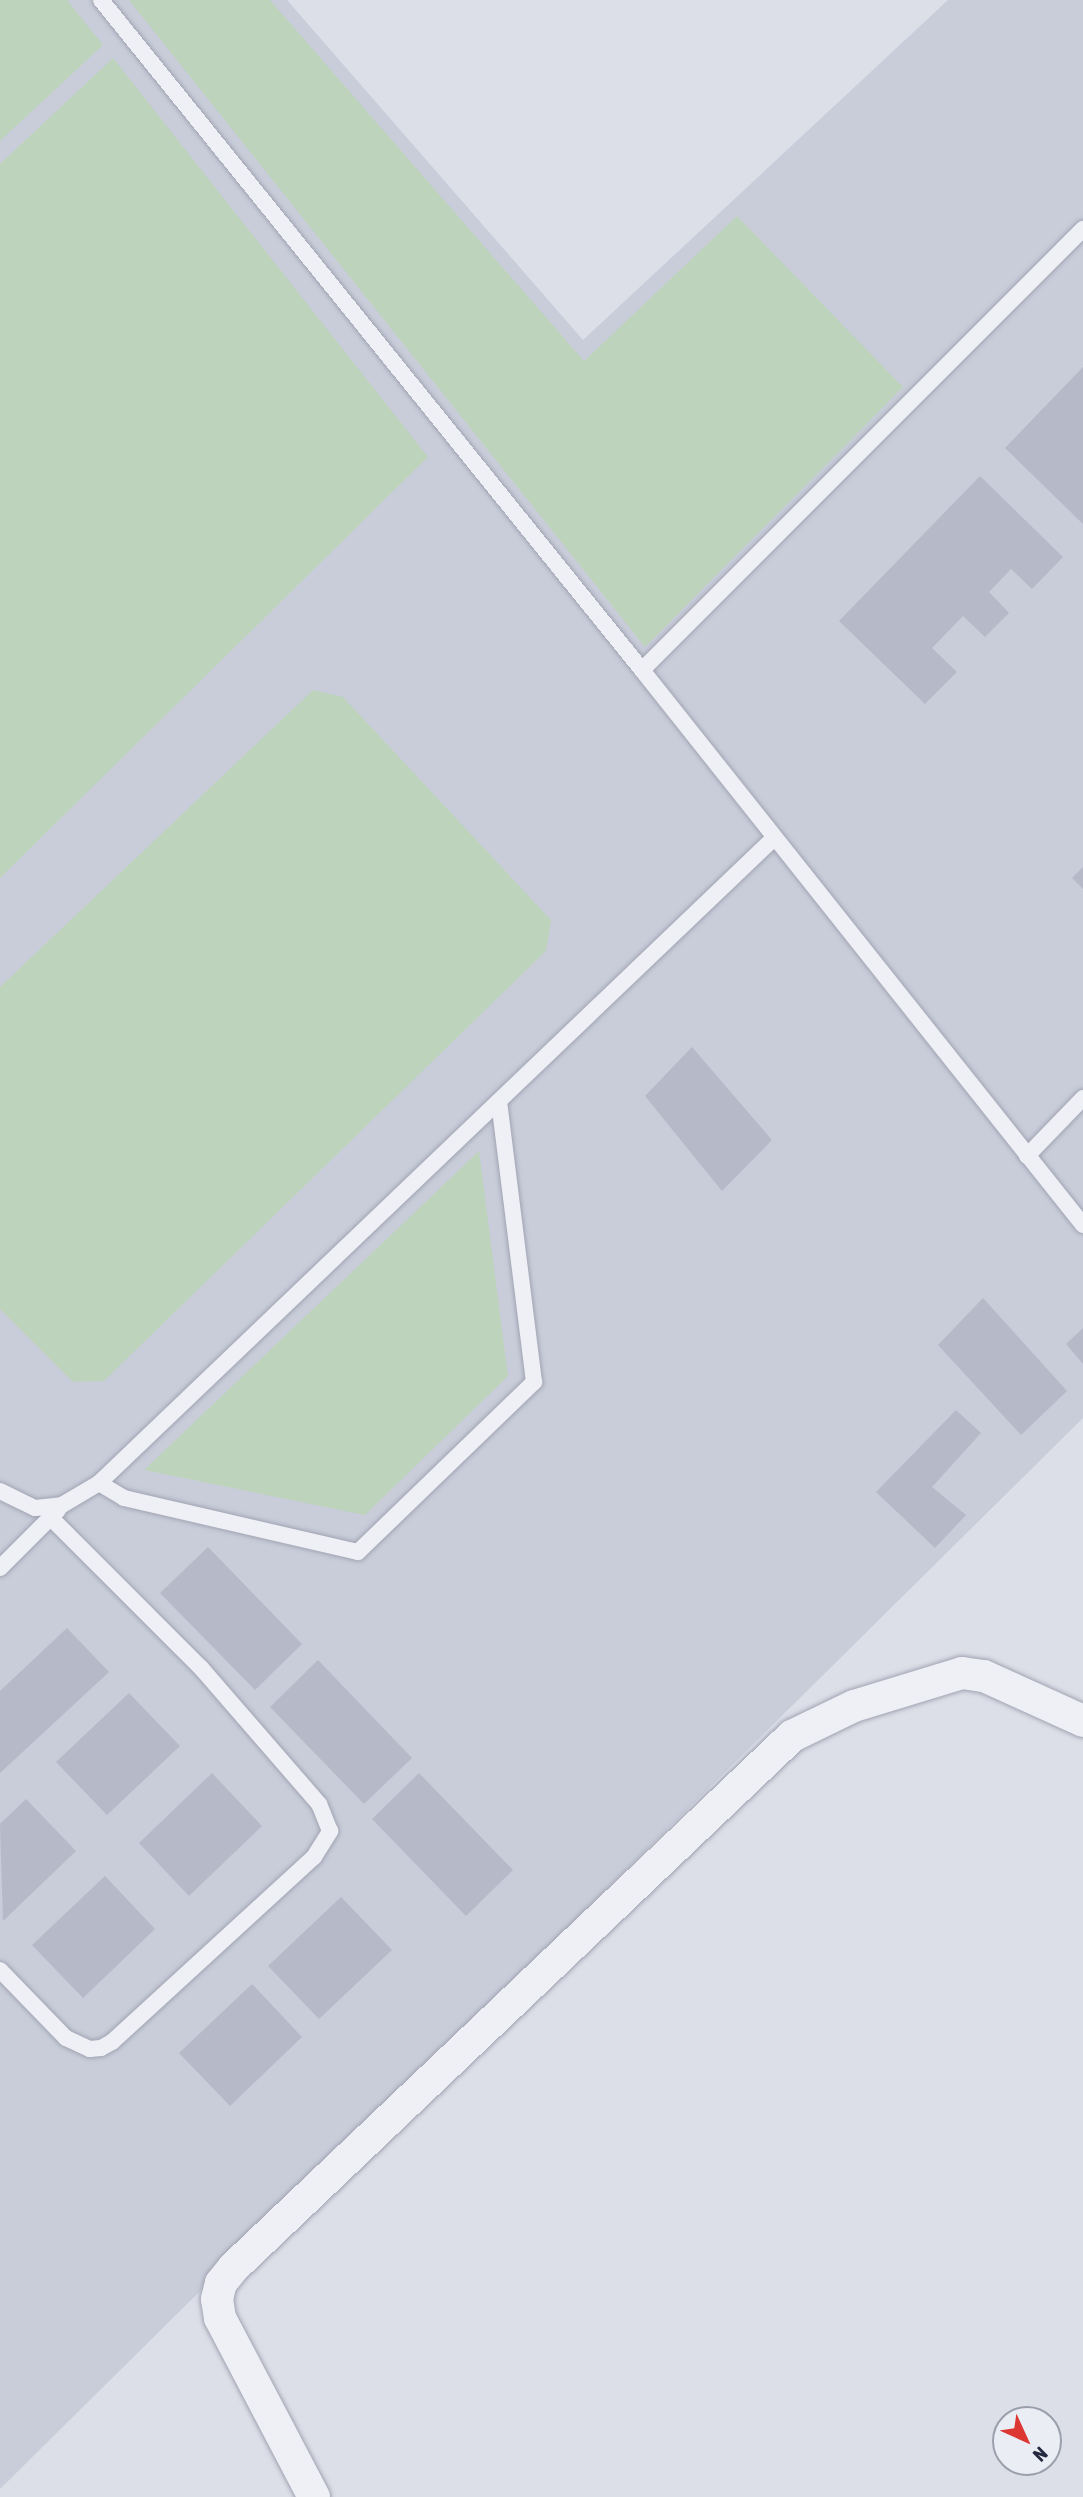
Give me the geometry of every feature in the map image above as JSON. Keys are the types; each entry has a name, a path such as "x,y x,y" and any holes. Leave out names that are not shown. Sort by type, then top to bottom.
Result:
{"street":[{"path":"314,2497 220,2318 217,2299 233,2267 792,1736 854,1706 962,1673 984,1676 1083,1721"}],"lane":[{"path":"101,0 642,670 773,839 1083,1225"},
{"path":"642,670 1083,229"},
{"path":"0,1568 56,1511 99,1483 773,839"},
{"path":"1027,1156 1083,1098"},
{"path":"99,1483 124,1498 358,1552 534,1382 499,1101"},
{"path":"0,1491 16,1503 56,1511 201,1668 319,1804 330,1831 314,1857 112,2042 101,2048 90,2049 66,2038 0,1970"}],"shaded area":[{"path":"0,0 287,0 583,340 948,0 1083,0 1083,1418 0,2489"}],"green space":[{"path":"0,0 67,0 103,45 0,141"},
{"path":"129,0 270,0 584,361 737,216 903,387 645,647"},
{"path":"113,58 428,457 0,878 0,164"},
{"path":"313,690 343,697 551,920 546,951 104,1381 73,1382 0,1309 0,987"},
{"path":"479,1151 508,1376 365,1515 144,1470"}],"building":[{"path":"1083,367 1083,524 1005,448"},
{"path":"980,476 1063,557 1032,589 1011,569 989,592 1009,613 985,637 963,616 932,648 957,672 925,704 839,621"},
{"path":"1083,867 1083,889 1072,878"},
{"path":"692,1047 772,1140 722,1191 645,1096"},
{"path":"983,1298 1067,1391 1021,1435 938,1345"},
{"path":"1083,1328 1083,1364 1066,1344"},
{"path":"956,1410 981,1433 932,1487 966,1515 935,1548 876,1492"},
{"path":"208,1547 302,1644 255,1690 160,1593"},
{"path":"67,1628 109,1672 0,1773 0,1691"},
{"path":"318,1660 412,1758 364,1804 270,1707"},
{"path":"129,1693 180,1746 107,1815 56,1762"},
{"path":"212,1773 262,1826 189,1896 139,1843"},
{"path":"419,1773 513,1870 466,1916 372,1819"},
{"path":"26,1799 76,1851 3,1921 0,1824"},
{"path":"105,1876 155,1929 83,1998 32,1945"},
{"path":"341,1897 392,1950 319,2019 268,1966"},
{"path":"252,1984 302,2037 230,2106 179,2053"}]}
